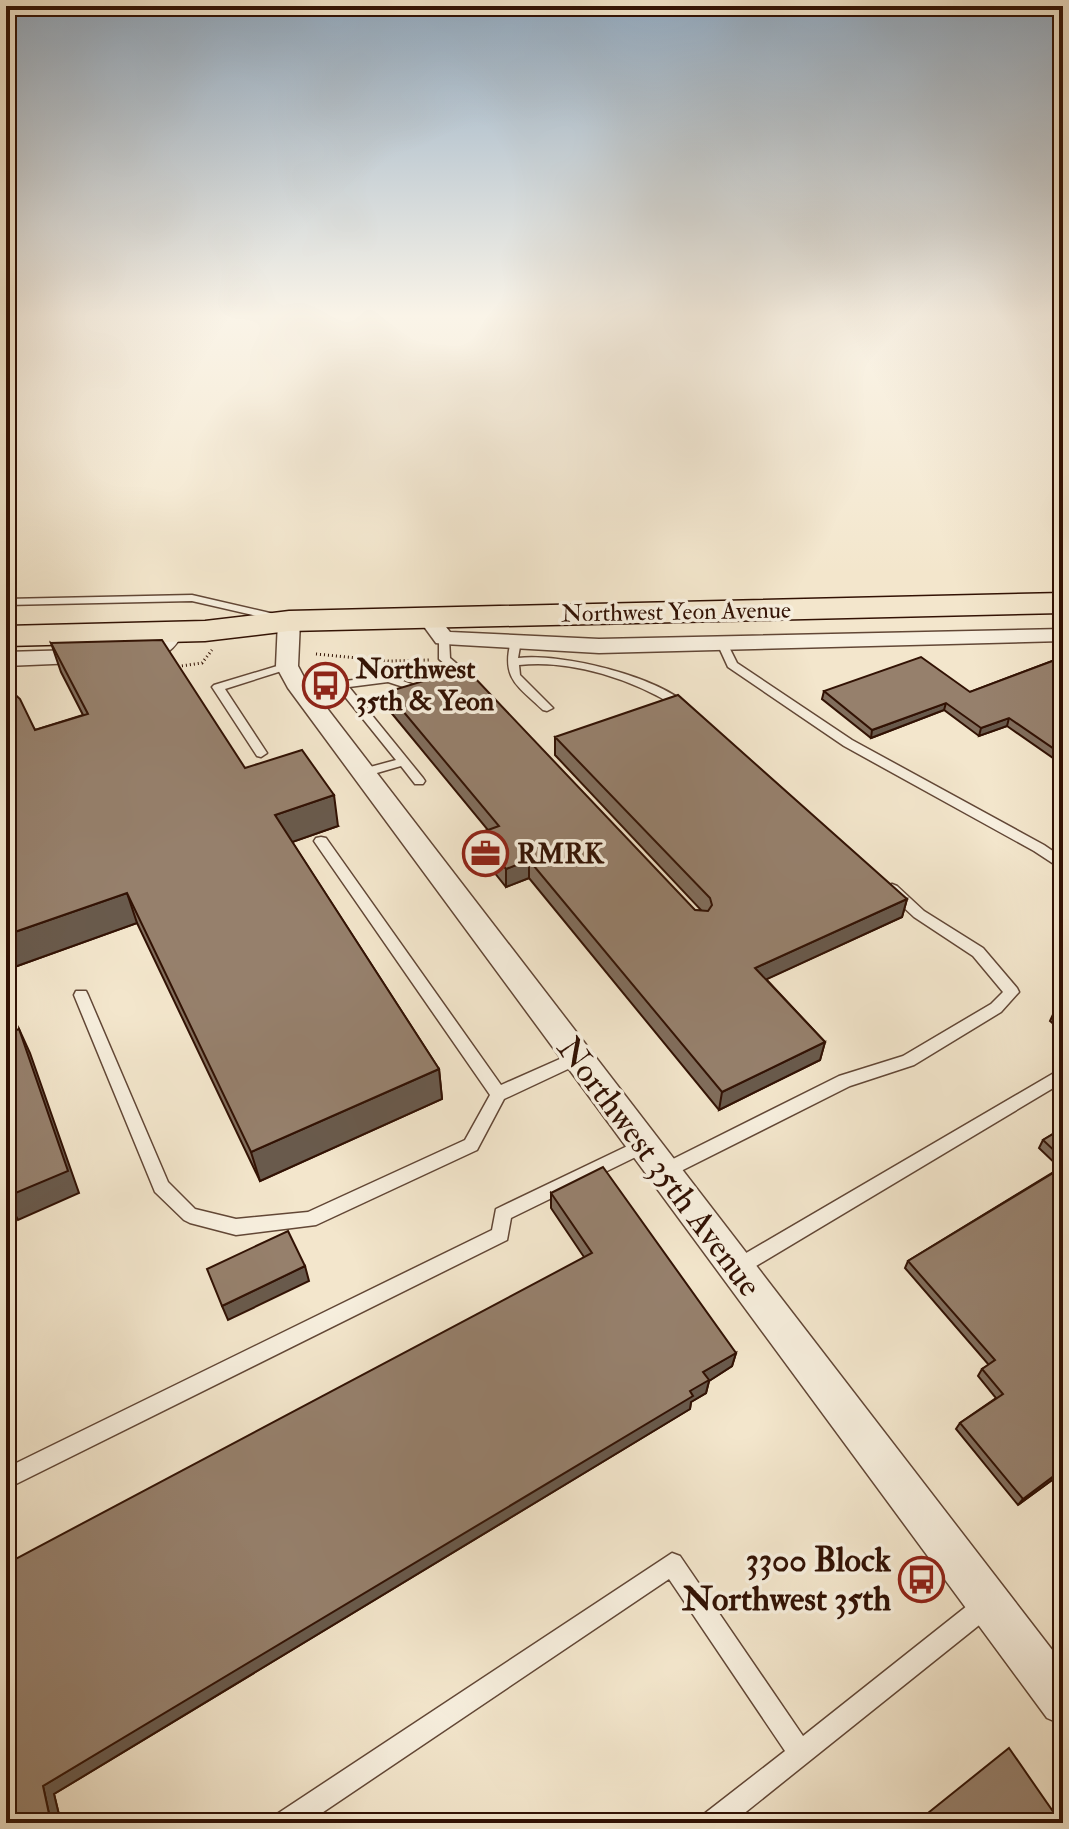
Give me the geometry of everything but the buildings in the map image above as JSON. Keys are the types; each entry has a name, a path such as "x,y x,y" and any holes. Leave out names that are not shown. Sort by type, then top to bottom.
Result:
{"highway":[{"name":"Northwest Yeon Avenue","path":"6,618 181,613 436,627 1063,603"},
{"name":"Northwest Yeon Avenue","path":"6,636 172,632 289,621"}],"street":[{"path":"289,621 294,678"},
{"path":"436,627 514,652 551,646 1063,635"},
{"path":"6,659 141,655 158,652 168,644 172,632"},
{"name":"Northwest 35th Avenue","path":"294,678 652,1159 1063,1702"}],"lane":[{"path":"6,602 192,598 289,621"},
{"path":"436,627 445,659 481,690"},
{"path":"722,643 732,665 848,743 1039,848 1063,865"},
{"path":"547,708 515,676 514,652 582,667 663,694 694,714"},
{"path":"261,753 218,687 294,678 340,683 389,679 419,689"},
{"path":"340,683 419,781"},
{"path":"363,773 403,762"},
{"path":"321,841 498,1094"},
{"path":"6,1479 501,1234 502,1214 652,1159 845,1081 908,1061 996,1008 1012,992 978,952 919,914 885,883"},
{"path":"81,995 161,1187 190,1215 236,1227 310,1220 471,1145 498,1094 577,1058"},
{"path":"735,1269 1054,1079"},
{"path":"286,1823 672,1564 800,1753"},
{"path":"713,1823 988,1603"}],"path":[{"path":"141,655 151,667 193,666 210,660 213,647"}],"place":[{"name":"Northwest 35th & Yeon","path":"325,685"},
{"name":"RMRK","path":"486,854"},
{"name":"3300 Block Northwest 35th","path":"922,1580"}]}
